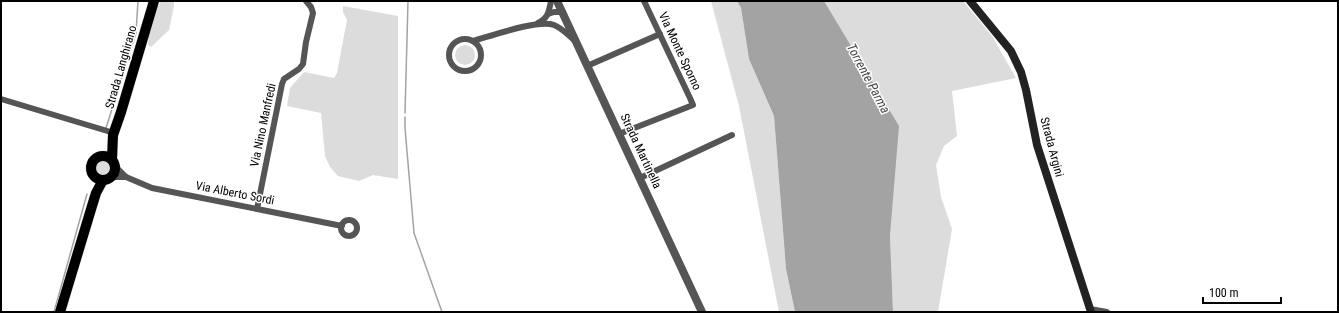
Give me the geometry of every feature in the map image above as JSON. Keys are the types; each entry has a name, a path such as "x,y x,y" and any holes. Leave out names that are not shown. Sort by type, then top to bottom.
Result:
{"main road":[{"name":"Strada Argini","path":"970,1 1011,51 1021,72 1037,145 1091,311"},
{"name":"Strada Langhirano","path":"92,206 91,163 93,159 100,155 113,134 154,3"},
{"name":"Strada Langhirano","path":"60,312 96,193 115,170 112,144 113,134"},
{"path":"100,155 106,155 113,162"},
{"path":"92,175 99,180 107,179"}],"street":[{"name":"Via Nino Manfredi","path":"256,209 282,84 284,79 299,69 303,64 306,42 313,13 311,7 306,1"},
{"path":"473,41 534,25 544,20 548,14 551,1"},
{"name":"Strada Martinella","path":"558,1 702,312"},
{"name":"Via Monte Sporno","path":"619,134 692,105 644,1"},
{"path":"534,25 553,25 560,22 564,15 554,12 548,14"},
{"path":"553,25 575,40"},
{"path":"587,66 660,34"},
{"path":"481,50 473,41 462,39 454,44 450,53 450,58 453,65 461,70 467,71 473,69 480,61 481,50 485,37"},
{"path":"1,99 113,134"},
{"path":"640,178 732,135"},
{"name":"Via Alberto Sordi","path":"113,162 126,177 152,188 342,226"},
{"name":"Via Alberto Sordi","path":"107,179 126,177"},
{"path":"1091,311 1107,312"}],"shaded area":[{"path":"161,1 174,1 169,30 151,47 148,45 151,28"},
{"path":"711,1 737,1 741,8 749,59 774,116 786,269 795,312 779,312 739,106"},
{"path":"824,1 963,1 992,36 1016,78 952,91 957,136 944,146 936,165 941,197 952,229 938,312 893,312 890,235 832,15"},
{"path":"343,6 398,16 398,179 373,175 359,181 338,176 330,167 325,156 321,113 287,106 290,88 304,72 334,78 337,73 347,20 343,12"},
{"path":"465,45 472,48 475,55 472,62 465,65 458,62 455,55 458,48"},
{"path":"103,160 109,162 111,168 109,174 103,176 97,174 95,168 97,162"}],"water":[{"name":"Torrente Parma","path":"737,1 824,1 899,126 890,235 893,312 795,312 786,269 774,116 749,59 741,8"}],"waterway":[{"path":"106,128 136,33 138,1"},
{"path":"405,113 408,1"},
{"path":"405,117 414,233 442,312"},
{"path":"54,312 87,194"}]}
